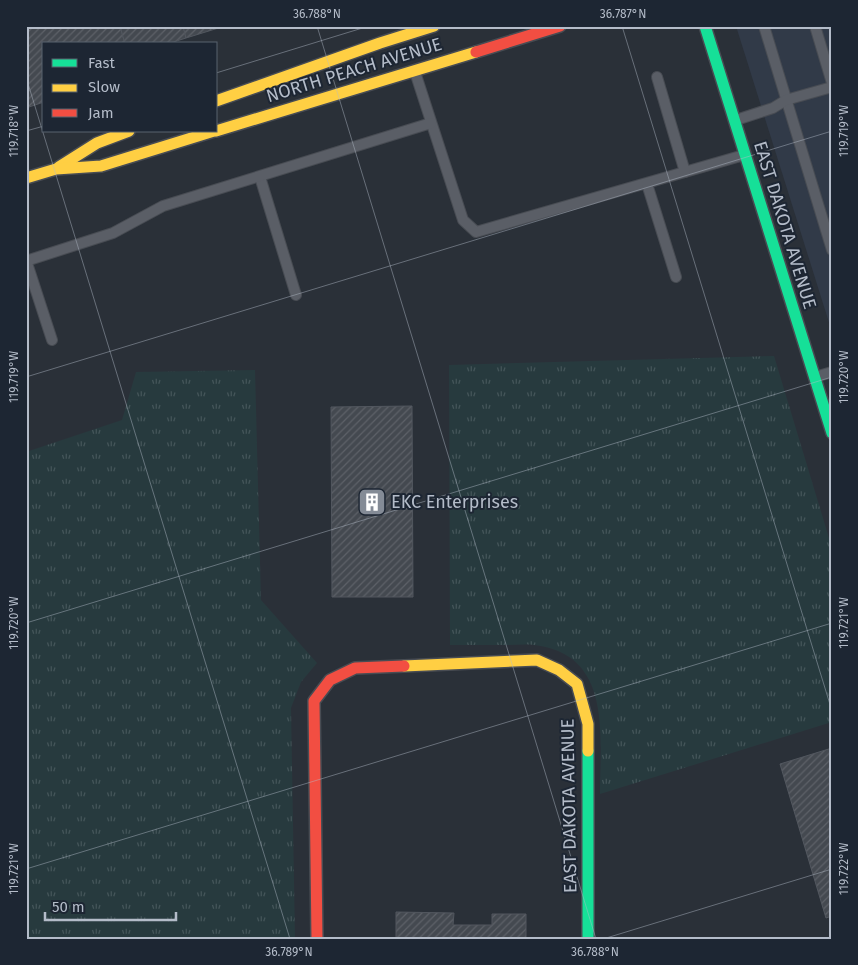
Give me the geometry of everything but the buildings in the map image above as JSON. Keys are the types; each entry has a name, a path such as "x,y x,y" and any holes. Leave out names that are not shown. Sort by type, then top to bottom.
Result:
{"street":[{"name":"NORTH PEACH AVENUE","path":"218,100 434,26"},
{"name":"NORTH PEACH AVENUE","path":"218,130 560,26"},
{"name":"EAST DAKOTA AVENUE","path":"706,26 832,433"},
{"name":"NORTH PEACH AVENUE","path":"56,169 97,142 126,132"},
{"name":"NORTH PEACH AVENUE","path":"26,178 56,169 101,166 212,132"},
{"name":"EAST DAKOTA AVENUE","path":"317,939 314,701 330,680 355,668 537,660 559,670 577,684 588,724 588,939"}],"lane":[{"path":"764,26 832,250"},
{"path":"735,121 773,108 786,100 832,85 815,26"},
{"path":"414,71 463,220 476,232 745,155"},
{"path":"657,77 685,172"},
{"path":"52,340 26,261 113,234 163,206 431,123"},
{"path":"260,177 296,295"},
{"path":"647,184 676,277"},
{"path":"814,377 832,372"}],"shaded area":[{"path":"736,26 832,26 832,332"}],"green space":[{"path":"774,356 832,548 832,722 600,794 601,748 597,701 590,681 578,664 560,652 534,645 450,645 449,365"},
{"path":"255,370 261,600 317,663 301,682 291,708 295,939 26,939 26,452 122,420 136,372"}],"traffic: fast":[{"path":"705,26 832,433"},
{"path":"588,751 588,939"}],"traffic: slow":[{"path":"218,100 434,26"},
{"path":"218,130 476,52"},
{"path":"59,167 97,143 126,132"},
{"path":"26,178 56,169 101,166 211,132"},
{"path":"404,666 537,660 559,670 577,684 588,724 588,751"}],"traffic: jam":[{"path":"476,52 560,26"},
{"path":"317,939 314,701 330,680 355,668 404,666"}],"place":[{"name":"EKC Enterprises","path":"372,502"}]}
